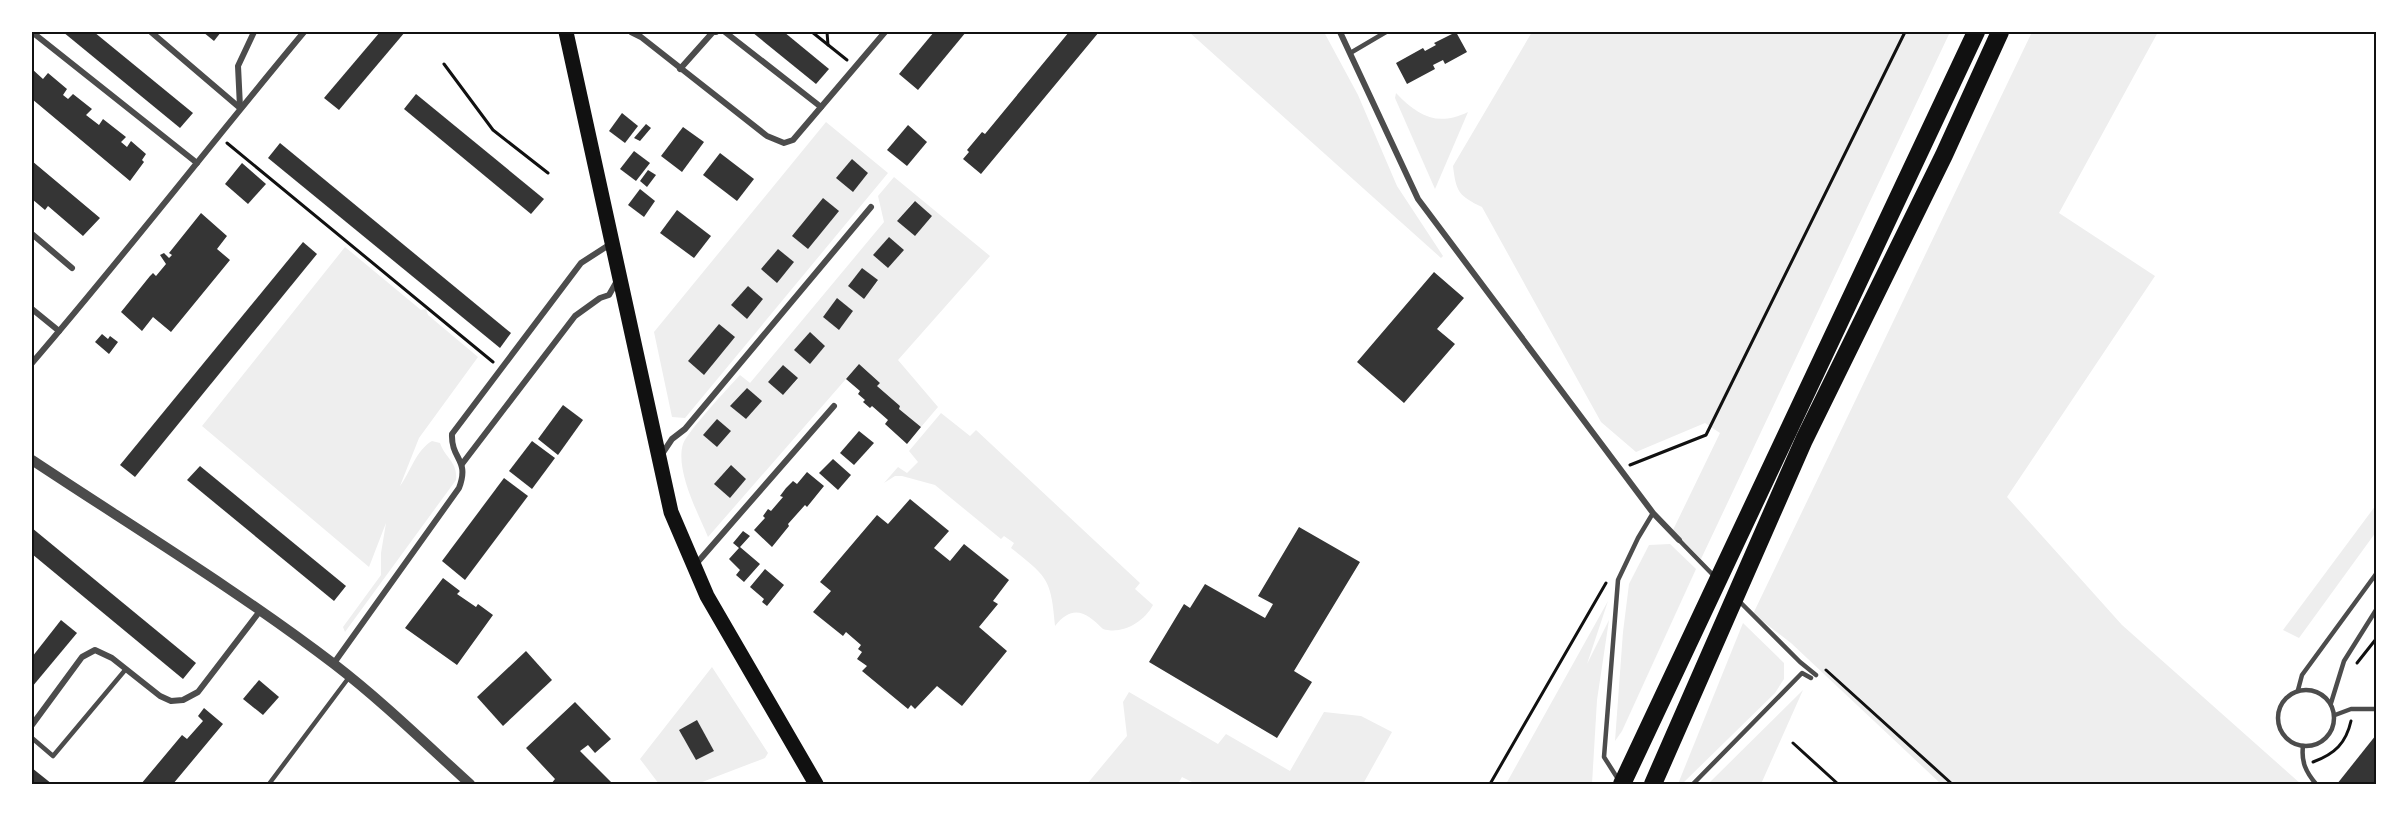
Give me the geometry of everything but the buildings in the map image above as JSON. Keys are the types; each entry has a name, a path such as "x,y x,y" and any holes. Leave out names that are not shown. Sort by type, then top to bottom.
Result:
{"highway":[{"path":"1622,784 1976,32"},
{"path":"1653,784 1804,440 1944,155 2000,32"}],"main road":[{"path":"566,32 671,512 707,596 816,784"}],"street":[{"path":"32,32 197,163"},
{"path":"151,32 160,35 240,108"},
{"path":"240,108 237,66 254,32"},
{"path":"32,363 304,32"},
{"path":"631,32 766,136 783,143 793,140 885,32"},
{"path":"680,69 713,32 717,32"},
{"path":"725,32 820,107"},
{"path":"1340,32 1352,52 1418,200 1653,513 1679,540"},
{"path":"660,457 672,439 685,429 871,207"},
{"path":"32,234 72,268"},
{"path":"334,663 459,488 464,475 462,464 452,446 452,434 581,263 612,243"},
{"path":"462,464 575,316 600,298 609,296 619,277"},
{"path":"32,309 59,331"},
{"path":"694,567 834,406"},
{"path":"32,460 260,611 334,663 394,712 470,784"},
{"path":"32,725 82,657 95,650 112,657 160,696 171,700 183,700 198,692 260,611"}],"lane":[{"path":"1352,52 1386,32"},
{"path":"1622,784 1604,757 1618,580 1653,513"},
{"path":"1679,540 1814,676 1802,673 1693,784"},
{"path":"2298,690 2316,691 2325,696 2331,703 2335,715 2334,724 2326,738 2311,746 2303,746 2286,737 2278,720 2283,702 2298,690 2302,675 2376,574"},
{"path":"2331,703 2344,661 2376,610"},
{"path":"32,738 53,756 126,669"},
{"path":"270,784 350,676"},
{"path":"2335,715 2351,710 2376,710"},
{"path":"2303,746 2301,756 2306,772 2316,784"}],"path":[{"path":"812,32 856,67"},
{"path":"827,32 828,45"},
{"path":"1620,470 1706,435 1905,32"},
{"path":"444,64 493,130 548,173"},
{"path":"219,136 502,369"},
{"path":"1490,784 1612,573"},
{"path":"1800,662 1820,664 1952,784"},
{"path":"1793,743 1838,784"}],"shaded area":[{"path":"1189,32 1324,32 1358,95 1397,186 1443,256 1441,258"},
{"path":"1532,32 1950,32 1701,559 1673,530 1720,433 1705,423 1636,452 1601,422 1482,207 1468,200 1457,187 1453,166"},
{"path":"2032,32 2158,32 2059,213 2155,276 2007,497 2122,625 2301,784 1941,784 1791,643 1753,614"},
{"path":"1396,93 1412,108 1429,117 1447,119 1468,112 1435,189 1395,98"},
{"path":"826,122 888,173 685,418 672,417 654,332","holes":["852,159 868,173 853,191","778,249 794,262 777,282 761,269","748,286 763,299 747,319 731,305","719,324 703,374 688,361"]},
{"path":"894,177 990,256 898,360 938,407 921,427 899,409 900,406 877,386 880,383 859,364 708,537 685,479 681,454 683,444 700,420 740,375 750,383 884,222 878,196","holes":["914,201 932,216 915,236 897,221","889,237 904,250 888,268 873,255","862,268 878,281 864,299 848,286","837,299 853,311 839,329 823,317","810,333 825,346 810,363","783,365 798,379 783,395 768,382","747,388 761,401 746,419 730,406","717,419 731,431 717,447 704,435","730,465 746,479 730,497 715,484"]},
{"path":"345,247 421,310 426,309 428,315 478,357 419,438 400,486 417,456 432,441 440,443 453,464 456,480 345,632 343,627 381,575 381,553 386,523 369,567 202,426"},
{"path":"941,413 970,436 976,430 1140,583 1135,589 1153,605 1144,617 1125,629 1110,630 1103,629 1086,615 1074,613 1062,619 1055,626 1049,588 1040,573 1011,548 1014,543 1004,536 1001,539 935,485 902,476 895,476 884,483 898,467 907,473 918,462 909,451"},
{"path":"2376,505 2376,532 2299,638 2283,630"},
{"path":"1670,544 1696,569 1622,731 1615,741 1629,584 1649,545"},
{"path":"1608,601 1587,664 1609,620 1597,700 1592,784 1506,784"},
{"path":"1743,623 1784,663 1784,679 1775,693 1682,784 1678,784"},
{"path":"712,667 768,753 765,758 697,784 659,784 640,759","holes":["697,720 714,751 696,760 679,730"]},
{"path":"1803,690 1761,784 1708,784"},
{"path":"1129,692 1218,744 1226,734 1290,771 1324,712 1361,716 1392,732 1363,784 1196,784 1182,777 1178,784 1087,784 1127,736 1123,702"}]}
